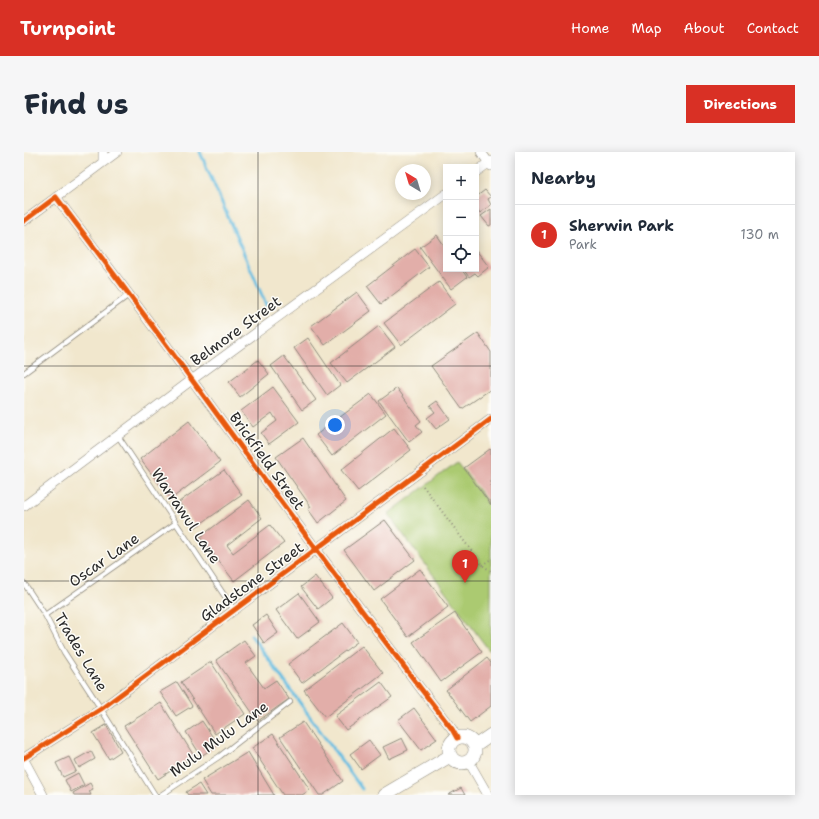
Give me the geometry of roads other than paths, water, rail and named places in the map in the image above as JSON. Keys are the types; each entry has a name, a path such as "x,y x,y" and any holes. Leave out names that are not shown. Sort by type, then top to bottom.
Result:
{"street":[{"path":"103,152 103,162"},
{"path":"24,221 117,152"},
{"path":"479,170 490,163 481,152"},
{"name":"Belmore Street","path":"24,506 193,379 443,196"},
{"name":"Brickfield Street","path":"56,197 130,294 317,550 452,729 457,738"},
{"name":"Gladstone Street","path":"24,759 101,709 317,550 491,419"},
{"path":"475,746 491,735"},
{"path":"466,737 473,742 475,746 475,755 469,762 460,763 453,760 450,756 449,748 457,738 466,737"},
{"path":"384,795 450,756"},
{"path":"24,759 43,795"},
{"path":"469,762 488,795"}],"lane":[{"path":"24,373 130,294"},
{"name":"Warrawul Lane","path":"118,436 234,610"},
{"name":"Oscar Lane","path":"45,615 176,524"},
{"name":"Trades Lane","path":"24,583 45,615 64,652 155,795"},
{"name":"Mulu Mulu Lane","path":"161,795 220,756 290,702"}],"waterway":[{"path":"200,152 267,307"},
{"path":"251,635 362,789"}],"place":[{"name":"Sherwin Park","path":"465,583"}]}
